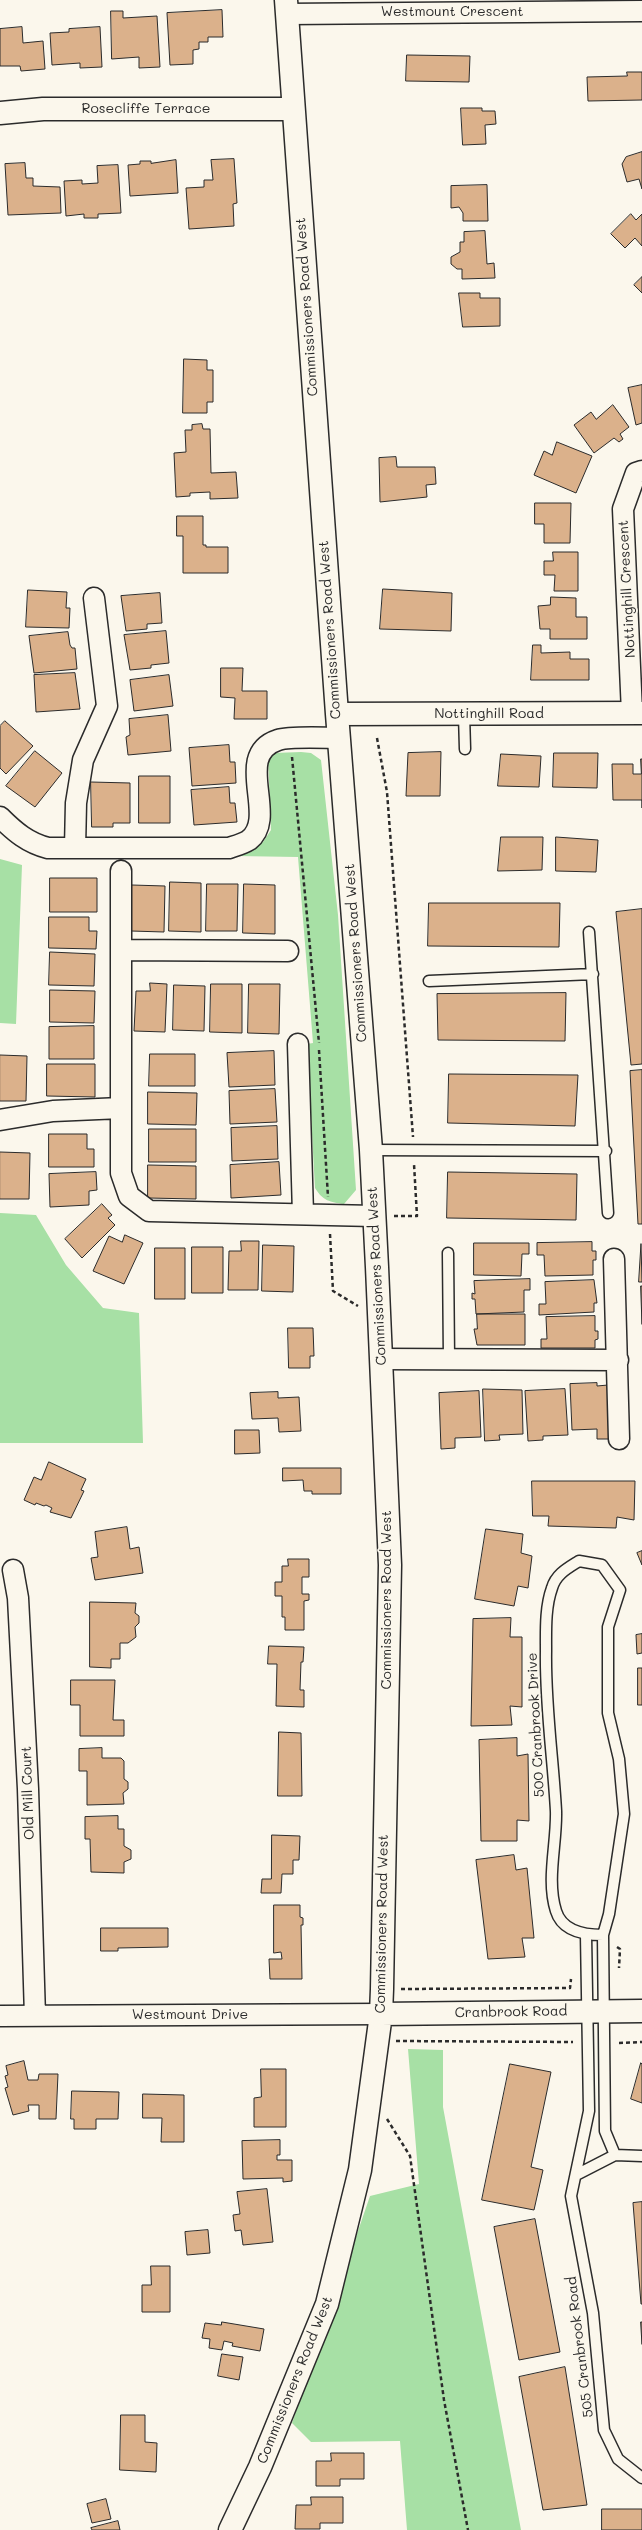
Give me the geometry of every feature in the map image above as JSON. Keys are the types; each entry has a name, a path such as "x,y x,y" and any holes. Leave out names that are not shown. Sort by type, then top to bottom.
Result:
{"main road":[{"name":"Commissioners Road West","path":"230,2530 260,2467 327,2304 360,2170 378,2041 382,1989 390,1565 371,1150 336,714 292,110 286,7"},
{"name":"Rosecliffe Terrace","path":"0,113 43,109 292,110"},
{"name":"Nottinghill Road","path":"336,714 637,713"},
{"name":"Cranbrook Road","path":"381,2014 642,2011"}],"street":[{"name":"Westmount Crescent","path":"286,7 642,11"},
{"name":"Nottinghill Crescent","path":"637,713 623,509 636,473 642,471"},
{"path":"75,848 76,803 83,760 107,706 94,598"},
{"path":"0,817 16,833 33,844 48,848 229,848 249,840 260,822 256,769 262,750 278,740 339,738"},
{"path":"121,871 121,1173 129,1196 149,1211 374,1216"},
{"path":"121,950 288,951"},
{"path":"298,1044 303,1214"},
{"path":"0,1120 53,1111 121,1108"},
{"path":"614,1259 619,1439"},
{"path":"381,1359 618,1360"},
{"name":"Old Mill Court","path":"13,1570 18,1598 28,1789 35,2016"},
{"name":"Westmount Drive","path":"0,2016 381,2014"}],"lane":[{"path":"464,714 465,749"},
{"path":"590,932 606,1151 608,1213"},
{"path":"430,981 593,974"},
{"path":"371,1150 606,1151"},
{"path":"448,1253 449,1359"},
{"name":"500 Cranbrook Drive","path":"595,2011 603,1937 609,1914 624,1814 619,1759 608,1713 608,1627 620,1590 602,1565 579,1560 559,1574 552,1587 546,1632 546,1710 556,1811 553,1874 556,1912 566,1926 586,1935 603,1937"},
{"path":"586,1935 595,2011 605,2131 615,2155"},
{"name":"505 Cranbrook Road","path":"595,2011 588,2043 589,2111 571,2196 593,2313 604,2430 618,2459 642,2478"},
{"path":"576,2175 615,2155 642,2156"}],"path":[{"path":"374,1216 416,1216 414,1150 387,792 377,738"},
{"path":"290,739 318,1026 333,1291 379,1319"},
{"path":"603,1937 620,1949 619,1970"},
{"path":"382,1989 570,1988 571,1972"},
{"path":"378,2041 588,2043"},
{"path":"386,2117 410,2156 444,2400 468,2530"}],"green space":[{"path":"274,753 311,753 321,760 338,915 356,1190 344,1204 327,1200 321,1196 315,1188 307,1044 313,1043 298,857 236,856 263,842 271,830 268,758"},
{"path":"0,859 22,865 16,1024 0,1023"},
{"path":"0,1213 36,1215 66,1265 103,1308 139,1313 143,1443 0,1443"},
{"path":"408,2049 443,2050 443,2107 521,2530 407,2530 400,2441 311,2442 292,2423 370,2196 419,2184"}],"building":[{"path":"222,10 223,37 208,37 208,42 199,42 199,49 193,50 193,64 170,65 167,13"},
{"path":"111,11 123,11 123,18 157,16 160,67 139,68 139,57 112,59"},
{"path":"22,27 23,43 43,41 45,69 21,71 20,66 0,66 0,29"},
{"path":"100,27 102,67 80,68 80,63 52,65 50,33 69,32 69,29"},
{"path":"407,55 470,56 469,82 406,81"},
{"path":"627,72 642,72 642,100 588,101 587,77 627,76"},
{"path":"461,108 482,108 482,111 495,111 496,124 485,125 486,144 463,145"},
{"path":"642,152 642,189 639,179 627,182 622,164 626,157"},
{"path":"234,159 237,203 233,204 234,226 189,229 186,188 204,187 204,180 213,180 211,160"},
{"path":"176,160 178,193 130,196 128,165 140,164 140,161 151,161 151,163"},
{"path":"25,163 26,178 33,178 33,186 60,187 61,213 8,215 5,164"},
{"path":"118,165 121,213 98,214 98,218 84,218 84,214 66,216 64,181 82,180 82,184 98,183 97,166"},
{"path":"487,185 488,221 463,221 463,213 459,207 451,208 451,186"},
{"path":"631,214 636,220 642,214 642,246 635,238 625,248 611,234"},
{"path":"485,231 487,264 494,263 495,278 462,279 462,269 457,269 451,264 451,257 460,252 460,242 464,242 464,232"},
{"path":"642,277 642,293 634,285"},
{"path":"459,293 480,293 480,298 500,298 500,326 463,327"},
{"path":"184,359 207,360 207,370 213,370 213,402 207,402 207,413 183,413"},
{"path":"642,385 642,423 636,425 628,388"},
{"path":"613,405 629,427 620,434 623,439 619,442 614,438 594,453 574,425 591,412 596,419"},
{"path":"202,424 203,429 210,429 211,473 236,472 238,498 210,499 210,492 190,493 190,496 176,497 174,453 186,452 185,430 192,430 192,425"},
{"path":"557,442 592,456 576,493 534,475 544,451 552,455"},
{"path":"396,457 397,467 435,467 436,484 426,485 427,497 380,502 379,458"},
{"path":"535,503 571,503 570,543 544,543 544,524 535,524"},
{"path":"177,516 203,516 203,545 206,545 206,547 228,547 228,573 183,573 183,536 177,536"},
{"path":"553,552 578,552 578,591 554,591 555,575 544,575 544,561 553,561"},
{"path":"383,589 452,593 451,631 380,629"},
{"path":"28,590 67,592 66,608 70,608 69,628 26,627"},
{"path":"160,593 162,623 147,624 147,629 126,631 121,596"},
{"path":"551,597 576,598 576,617 587,617 587,639 550,639 550,629 540,629 538,606 550,605"},
{"path":"166,631 169,663 151,665 151,668 130,670 124,635"},
{"path":"68,632 70,645 72,648 75,648 77,669 34,673 29,636"},
{"path":"533,645 541,645 541,653 570,652 570,659 589,659 589,680 531,680"},
{"path":"221,668 243,668 242,691 267,691 267,719 234,719 235,698 221,697"},
{"path":"75,673 80,709 36,712 34,675"},
{"path":"169,675 173,706 134,711 130,680"},
{"path":"168,715 171,751 128,755 126,737 130,735 129,719"},
{"path":"5,721 33,746 6,774 0,768 0,726"},
{"path":"229,745 230,762 235,762 236,783 192,786 189,748"},
{"path":"35,751 62,773 35,807 6,786"},
{"path":"441,752 440,796 406,796 408,753"},
{"path":"554,753 598,753 597,788 553,787"},
{"path":"501,754 541,756 539,787 498,786"},
{"path":"641,759 642,800 613,800 612,764 633,764 633,774 641,774"},
{"path":"139,776 170,776 170,823 139,823"},
{"path":"91,782 130,783 130,823 113,823 113,827 92,827"},
{"path":"229,787 230,803 235,803 237,822 194,825 191,790"},
{"path":"501,837 543,837 542,870 498,871"},
{"path":"556,837 598,840 596,872 556,871"},
{"path":"50,878 97,878 97,912 50,912"},
{"path":"170,882 201,883 201,932 169,931"},
{"path":"207,884 238,884 237,931 206,931"},
{"path":"244,884 275,885 275,934 243,933"},
{"path":"132,885 165,886 164,932 131,931"},
{"path":"429,903 560,903 559,947 428,946"},
{"path":"642,909 642,1064 631,1065 616,912"},
{"path":"49,917 89,917 89,931 97,931 96,949 49,948"},
{"path":"50,952 95,954 94,986 49,985"},
{"path":"150,983 167,984 165,1032 134,1031 136,991 150,991"},
{"path":"211,984 242,984 242,1033 210,1032"},
{"path":"249,984 280,984 279,1034 248,1033"},
{"path":"174,985 205,986 204,1031 173,1030"},
{"path":"50,990 95,991 94,1023 50,1022"},
{"path":"566,993 565,1041 438,1040 437,994"},
{"path":"94,1026 94,1059 49,1059 49,1027"},
{"path":"274,1051 275,1085 229,1087 227,1053"},
{"path":"150,1054 195,1054 195,1086 149,1086"},
{"path":"0,1055 27,1056 26,1101 0,1101"},
{"path":"47,1064 95,1064 95,1097 47,1096"},
{"path":"642,1070 642,1224 638,1224 630,1071"},
{"path":"449,1074 578,1075 575,1126 448,1123"},
{"path":"275,1089 277,1122 230,1124 229,1091"},
{"path":"148,1092 197,1093 196,1125 148,1124"},
{"path":"277,1126 278,1159 232,1161 231,1128"},
{"path":"149,1129 196,1129 196,1162 149,1162"},
{"path":"49,1134 87,1134 87,1149 94,1149 94,1167 49,1167"},
{"path":"0,1152 30,1153 29,1199 0,1199"},
{"path":"279,1162 281,1195 231,1198 230,1165"},
{"path":"148,1165 196,1166 196,1199 148,1198"},
{"path":"96,1172 97,1190 89,1191 89,1205 50,1207 49,1174"},
{"path":"448,1172 577,1174 576,1220 447,1218"},
{"path":"102,1204 112,1215 108,1218 115,1225 82,1258 65,1239"},
{"path":"125,1235 143,1243 124,1284 93,1271 109,1236 122,1242"},
{"path":"241,1241 259,1241 258,1290 228,1290 229,1251 241,1251"},
{"path":"592,1242 592,1251 596,1251 596,1260 593,1260 593,1275 545,1276 544,1255 537,1255 537,1243"},
{"path":"474,1243 529,1243 529,1254 522,1254 521,1276 474,1275"},
{"path":"641,1244 642,1282 639,1282"},
{"path":"263,1245 294,1246 293,1292 262,1291"},
{"path":"192,1247 223,1247 223,1293 192,1293"},
{"path":"155,1248 185,1248 185,1299 155,1299"},
{"path":"530,1279 530,1290 524,1290 524,1312 476,1314 475,1299 472,1299 472,1293 475,1294 474,1281"},
{"path":"594,1280 597,1303 594,1303 594,1312 539,1315 539,1304 546,1304 545,1282"},
{"path":"641,1286 642,1286 642,1324"},
{"path":"477,1314 525,1314 525,1345 477,1345 474,1329 477,1329"},
{"path":"595,1316 595,1331 598,1331 598,1339 595,1340 595,1348 541,1348 541,1339 547,1339 546,1317"},
{"path":"288,1328 313,1328 314,1356 310,1356 310,1368 289,1368"},
{"path":"597,1383 597,1386 608,1385 610,1439 597,1439 597,1429 572,1430 570,1384"},
{"path":"483,1389 522,1390 523,1434 499,1435 500,1440 485,1441"},
{"path":"565,1389 568,1435 543,1436 543,1440 528,1441 525,1391"},
{"path":"479,1391 481,1437 455,1438 455,1448 441,1449 439,1393"},
{"path":"278,1392 278,1398 299,1397 301,1431 279,1432 278,1418 252,1419 250,1393"},
{"path":"235,1430 259,1430 260,1453 235,1454"},
{"path":"49,1462 86,1479 81,1490 84,1491 71,1518 50,1512 52,1508 46,1505 44,1506 36,1503 35,1505 24,1500 34,1477 41,1480"},
{"path":"283,1468 341,1468 341,1494 312,1494 312,1491 304,1491 303,1480 283,1481"},
{"path":"532,1481 635,1481 634,1520 617,1517 616,1528 548,1526 549,1516 533,1516"},
{"path":"127,1527 130,1549 139,1547 143,1573 95,1580 91,1558 98,1557 95,1532"},
{"path":"486,1529 523,1534 521,1553 532,1556 528,1588 518,1586 514,1606 475,1599"},
{"path":"642,1551 642,1565 637,1553"},
{"path":"288,1559 309,1559 309,1577 302,1577 302,1594 309,1594 309,1600 304,1601 304,1630 285,1630 285,1617 282,1617 282,1596 275,1596 275,1582 282,1582 282,1566 288,1566"},
{"path":"90,1602 136,1603 135,1613 139,1616 139,1623 135,1627 136,1637 128,1643 120,1643 120,1659 111,1659 111,1668 90,1667"},
{"path":"511,1618 510,1637 522,1637 522,1707 510,1706 512,1725 471,1726 473,1619"},
{"path":"642,1634 642,1653 637,1654 636,1635"},
{"path":"269,1646 304,1647 303,1662 301,1662 300,1690 304,1690 304,1707 276,1706 277,1664 268,1664"},
{"path":"638,1668 642,1668 642,1705 638,1705"},
{"path":"71,1680 115,1680 113,1720 124,1720 124,1736 80,1736 80,1705 71,1705"},
{"path":"279,1732 301,1733 302,1796 278,1796"},
{"path":"517,1738 517,1756 528,1754 529,1821 517,1820 517,1841 481,1841 479,1740"},
{"path":"102,1748 102,1758 121,1758 124,1761 124,1779 128,1782 128,1789 123,1793 124,1804 87,1805 87,1771 79,1771 79,1749"},
{"path":"118,1816 118,1829 124,1829 124,1846 131,1850 131,1859 124,1862 124,1873 91,1872 90,1839 85,1839 85,1817"},
{"path":"272,1835 300,1836 299,1860 293,1860 293,1874 282,1874 281,1893 261,1893 262,1879 271,1879"},
{"path":"514,1855 516,1870 527,1868 534,1938 522,1938 525,1957 488,1959 476,1860"},
{"path":"274,1905 300,1905 300,1917 303,1918 303,1925 301,1925 302,1979 270,1979 269,1959 282,1959 281,1952 274,1953"},
{"path":"101,1928 168,1928 168,1947 118,1948 118,1951 101,1951"},
{"path":"24,2061 28,2080 38,2080 39,2074 58,2074 56,2119 39,2119 39,2105 28,2105 29,2111 13,2115 5,2088 8,2087 5,2076 8,2075 6,2066"},
{"path":"641,2063 642,2064 642,2103 631,2099"},
{"path":"510,2064 551,2072 531,2167 543,2170 534,2210 482,2200"},
{"path":"261,2069 286,2069 286,2127 254,2127 254,2098 261,2097"},
{"path":"72,2091 119,2092 118,2119 96,2119 96,2129 74,2129 74,2119 71,2119"},
{"path":"143,2094 184,2095 184,2142 161,2142 162,2118 143,2118"},
{"path":"280,2140 280,2155 277,2155 277,2160 292,2160 292,2181 283,2182 283,2178 243,2179 242,2141"},
{"path":"267,2189 273,2242 243,2245 241,2230 235,2231 233,2215 240,2214 237,2192"},
{"path":"642,2202 642,2304 641,2304 633,2203"},
{"path":"535,2219 560,2352 519,2360 494,2227"},
{"path":"208,2230 210,2253 187,2255 185,2232"},
{"path":"151,2266 170,2266 170,2312 142,2312 142,2285 151,2285"},
{"path":"222,2322 264,2329 260,2351 232,2346 233,2343 224,2341 222,2350 209,2348 210,2339 202,2338 205,2323 221,2325"},
{"path":"641,2322 642,2322 642,2344"},
{"path":"222,2354 243,2357 239,2380 218,2376"},
{"path":"565,2367 587,2505 543,2510 519,2377"},
{"path":"121,2415 145,2415 145,2442 157,2443 156,2472 120,2470"},
{"path":"331,2453 364,2453 364,2479 340,2479 340,2486 316,2486 316,2461 331,2461"},
{"path":"311,2497 343,2497 343,2523 320,2523 320,2529 295,2529 296,2505 311,2505"},
{"path":"106,2499 111,2519 92,2523 87,2504"},
{"path":"602,2509 642,2509 642,2530 602,2530"},
{"path":"118,2521 120,2530 92,2530 91,2528"}]}
